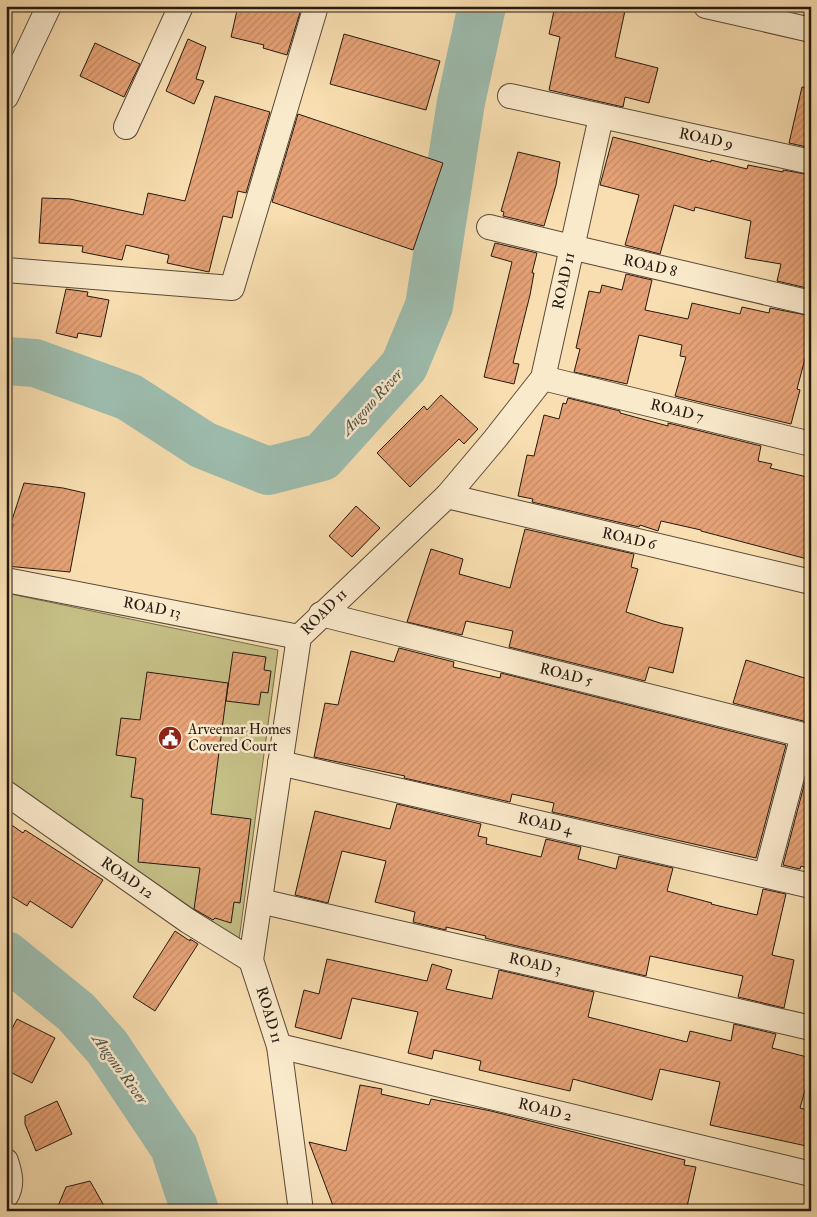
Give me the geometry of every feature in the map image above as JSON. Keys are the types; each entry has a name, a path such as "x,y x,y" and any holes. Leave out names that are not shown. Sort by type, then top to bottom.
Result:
{"street":[{"path":"6,97 49,6"},
{"path":"126,127 181,6"},
{"path":"6,270 232,288 316,6"},
{"path":"706,6 811,30"},
{"name":"ROAD 9","path":"510,96 811,162"},
{"name":"ROAD 11","path":"301,1211 279,1046 251,960 299,636 447,496 543,378 601,117"},
{"name":"ROAD 8","path":"489,226 811,303"},
{"name":"ROAD 7","path":"543,378 811,444"},
{"name":"ROAD 6","path":"447,496 811,582"},
{"name":"ROAD 13","path":"6,580 299,636"},
{"name":"ROAD 5","path":"321,614 807,736"},
{"path":"766,875 807,736"},
{"name":"ROAD 4","path":"280,763 811,886"},
{"name":"ROAD 12","path":"6,793 188,921 251,960"},
{"name":"ROAD 3","path":"260,901 811,1028"},
{"name":"ROAD 2","path":"279,1046 811,1174"}],"shaded area":[{"path":"6,593 278,650 239,940 6,781"}],"building":[{"path":"238,6 302,6 287,55 263,48 264,45 231,37"},
{"path":"555,6 626,6 615,57 658,68 649,103 625,97 623,107 549,90 560,37 549,34"},
{"path":"344,34 440,61 426,110 330,84"},
{"path":"188,39 206,47 196,79 204,81 194,104 166,91"},
{"path":"95,43 140,64 124,97 80,76"},
{"path":"802,87 811,88 811,148 789,143"},
{"path":"215,96 270,112 246,193 238,191 232,218 223,216 209,272 167,263 169,255 126,245 122,260 82,252 83,246 39,243 42,198 70,199 143,215 148,193 185,201"},
{"path":"298,114 443,163 413,250 272,202"},
{"path":"613,137 711,162 711,160 747,169 748,165 811,175 811,289 777,281 781,264 745,258 751,221 695,207 694,211 674,205 660,254 625,245 639,195 600,185"},
{"path":"518,152 560,162 556,185 544,226 503,216 504,212 501,211"},
{"path":"495,243 537,253 532,273 534,273 530,295 513,363 519,364 514,384 484,377 512,262 491,256"},
{"path":"626,274 652,280 645,310 688,319 692,303 740,314 742,307 769,313 770,308 811,316 811,336 797,389 800,390 791,424 675,396 686,357 680,356 682,345 639,335 627,384 574,372 580,349 576,348 589,291 600,293 602,285 622,290"},
{"path":"66,289 88,292 87,296 109,300 101,337 78,333 77,338 56,333"},
{"path":"441,395 478,429 464,444 459,439 410,487 377,453 424,406 427,410"},
{"path":"568,398 620,411 620,413 668,426 668,423 761,446 758,461 772,464 770,468 811,478 811,560 661,521 658,531 640,525 639,527 532,502 533,499 518,496 527,455 534,456 544,415 559,419 563,403 566,404"},
{"path":"24,483 85,493 70,572 6,566 13,524 11,523"},
{"path":"356,506 380,528 352,557 329,536"},
{"path":"525,529 634,554 631,567 638,569 626,612 663,624 683,628 673,673 649,667 645,681 509,647 513,631 466,621 462,635 407,622 431,549 463,559 459,574 510,588"},
{"path":"399,648 454,662 453,667 500,678 501,673 786,745 756,858 552,812 554,803 512,794 510,802 404,778 405,776 314,757 325,703 338,705 351,651 394,662"},
{"path":"233,652 266,657 264,670 271,671 268,693 261,692 259,705 226,701"},
{"path":"746,660 811,680 811,723 733,703"},
{"path":"147,672 228,683 211,814 251,819 240,903 234,902 231,923 215,918 213,920 194,909 200,868 138,862 143,799 131,797 136,758 116,755 121,718 140,720"},
{"path":"811,759 811,869 801,866 800,869 783,865"},
{"path":"397,804 481,824 478,836 487,838 486,844 541,857 546,839 581,847 578,859 616,869 619,856 673,868 667,891 757,915 763,889 786,894 772,955 794,960 784,1008 738,997 743,976 650,956 646,976 500,942 485,938 486,936 446,927 446,930 413,922 415,912 375,902 386,861 342,851 328,903 295,895 315,811 390,829"},
{"path":"6,821 23,833 25,830 103,880 72,928 30,901 27,906 6,893"},
{"path":"175,931 198,944 155,1011 133,997"},
{"path":"327,959 427,981 432,964 452,970 446,989 492,999 499,970 594,992 588,1017 687,1042 690,1031 731,1041 734,1024 776,1034 772,1048 811,1058 811,1069 800,1108 811,1111 811,1147 710,1125 720,1082 660,1069 652,1100 573,1079 570,1091 479,1070 481,1061 434,1050 432,1059 408,1053 418,1012 352,998 341,1039 295,1027 304,990 319,994"},
{"path":"17,1019 55,1038 32,1083 6,1070 6,1040"},
{"path":"360,1085 382,1089 381,1094 429,1105 431,1099 491,1111 685,1160 684,1165 696,1167 686,1211 335,1211 309,1142 346,1151"},
{"path":"57,1101 72,1134 36,1151 25,1124 25,1116"},
{"path":"90,1181 107,1211 56,1211 66,1187"}],"waterway":[{"name":"Angono River","path":"6,361 35,363 129,397 203,445 268,471 322,457 404,366 429,306 461,102 482,6"},
{"name":"Angono River","path":"6,955 76,1012 107,1047 174,1147 195,1211"}],"place":[{"name":"Arveemar Homes Covered Court","path":"170,738"}]}
